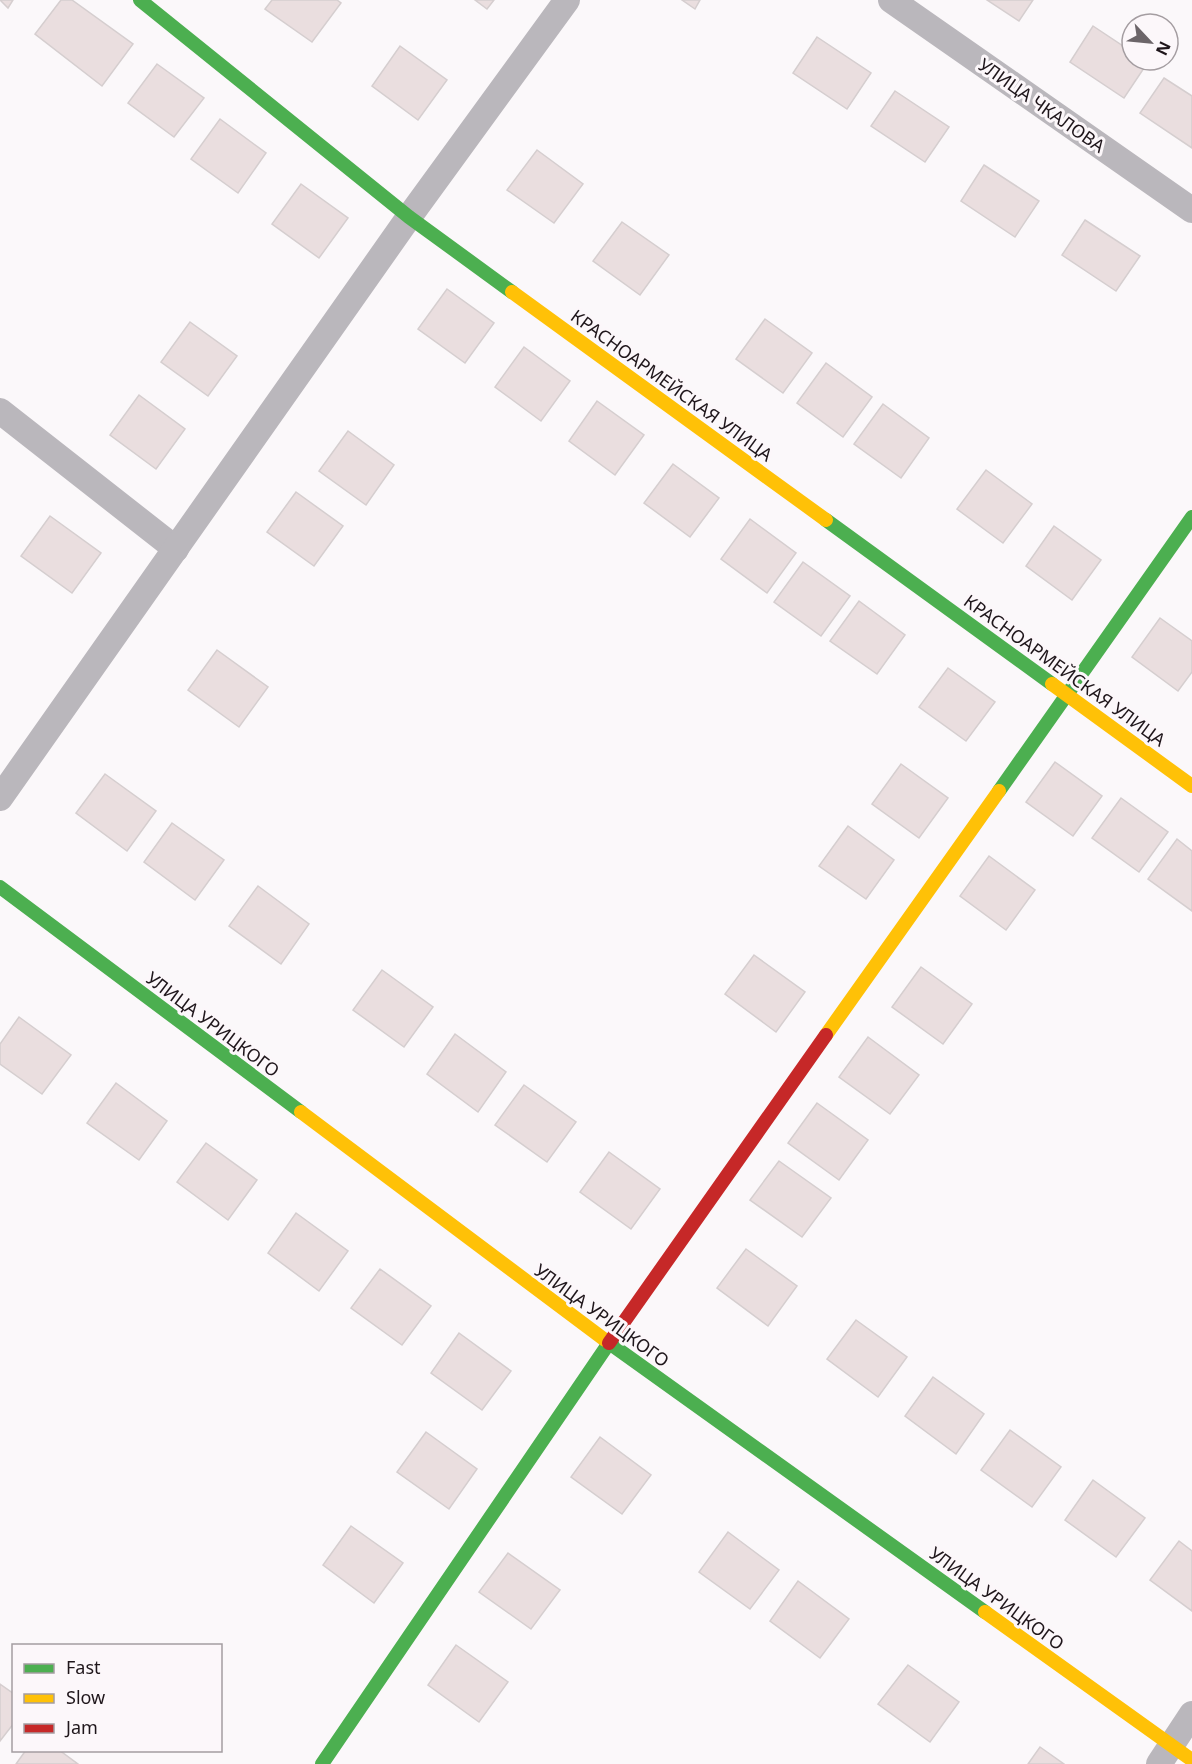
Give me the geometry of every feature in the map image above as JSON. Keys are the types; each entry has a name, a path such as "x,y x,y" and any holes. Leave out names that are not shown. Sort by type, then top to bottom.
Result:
{"street":[{"name":"КРАСНОАРМЕЙСКАЯ УЛИЦА","path":"140,0 410,218 1192,786"},
{"path":"0,798 567,0"},
{"name":"УЛИЦА ЧКАЛОВА","path":"891,0 1192,210"},
{"path":"0,411 176,549"},
{"path":"322,1764 609,1343 1192,517"},
{"name":"УЛИЦА УРИЦКОГО","path":"0,887 609,1343 1165,1755 1192,1760"},
{"path":"1165,1755 1192,1714"}],"building":[{"path":"0,0 13,0 8,8"},
{"path":"61,0 72,0 133,44 102,86 35,34"},
{"path":"272,0 337,0 341,3 312,42 265,9"},
{"path":"475,0 494,0 487,9"},
{"path":"682,0 700,0 695,9"},
{"path":"987,0 1033,0 1019,21"},
{"path":"1093,26 1120,44 1120,72 1141,72 1124,98 1070,62"},
{"path":"817,37 871,73 847,109 793,73"},
{"path":"400,46 447,80 418,120 372,86"},
{"path":"157,64 204,98 174,137 128,103"},
{"path":"1164,78 1192,96 1192,148 1140,113"},
{"path":"895,91 949,127 925,162 871,126"},
{"path":"220,119 266,153 238,193 191,159"},
{"path":"537,150 583,184 554,223 507,190"},
{"path":"984,165 1039,201 1015,237 961,201"},
{"path":"301,184 348,218 319,258 272,224"},
{"path":"1085,220 1140,256 1116,291 1062,255"},
{"path":"622,222 669,255 640,295 593,261"},
{"path":"447,289 494,323 465,363 418,329"},
{"path":"765,319 812,353 783,393 736,359"},
{"path":"190,322 237,356 208,396 161,362"},
{"path":"524,347 570,381 541,421 495,387"},
{"path":"826,363 872,397 843,437 797,403"},
{"path":"139,395 185,429 156,469 110,435"},
{"path":"597,401 644,435 615,475 569,441"},
{"path":"883,404 929,438 901,478 854,444"},
{"path":"348,431 394,465 366,505 319,471"},
{"path":"673,464 719,498 690,537 644,503"},
{"path":"986,470 1032,504 1003,543 957,509"},
{"path":"296,492 343,526 314,566 267,532"},
{"path":"50,516 101,553 72,593 21,556"},
{"path":"750,519 796,553 767,593 721,559"},
{"path":"1054,526 1101,560 1072,600 1026,566"},
{"path":"803,562 850,596 821,636 774,602"},
{"path":"859,601 905,635 877,674 830,641"},
{"path":"1160,618 1192,641 1192,672 1178,691 1132,657"},
{"path":"217,650 268,687 239,727 188,690"},
{"path":"948,668 995,702 966,741 919,707"},
{"path":"1055,762 1102,796 1073,836 1026,802"},
{"path":"901,764 948,798 919,838 872,804"},
{"path":"105,774 156,811 127,851 76,813"},
{"path":"1121,798 1168,832 1139,872 1092,838"},
{"path":"172,823 224,860 195,900 144,862"},
{"path":"848,826 894,860 866,899 819,866"},
{"path":"1177,839 1192,851 1192,911 1148,879"},
{"path":"989,856 1035,890 1006,930 960,896"},
{"path":"258,886 309,924 281,964 229,926"},
{"path":"754,955 805,992 776,1032 725,994"},
{"path":"921,967 972,1004 943,1044 892,1007"},
{"path":"382,970 433,1007 404,1047 353,1010"},
{"path":"19,1017 71,1055 42,1094 0,1064 0,1044"},
{"path":"455,1034 506,1072 478,1112 427,1074"},
{"path":"868,1037 919,1075 890,1114 839,1077"},
{"path":"116,1083 167,1121 139,1160 87,1123"},
{"path":"524,1085 576,1122 547,1162 495,1125"},
{"path":"817,1103 868,1140 839,1180 788,1143"},
{"path":"206,1143 257,1180 228,1220 177,1182"},
{"path":"609,1152 660,1189 631,1229 580,1192"},
{"path":"779,1161 831,1198 802,1237 750,1200"},
{"path":"296,1213 348,1251 319,1291 268,1253"},
{"path":"746,1249 797,1286 768,1326 717,1288"},
{"path":"380,1269 431,1306 402,1345 351,1308"},
{"path":"856,1320 907,1357 878,1397 827,1359"},
{"path":"459,1333 511,1371 482,1410 431,1373"},
{"path":"933,1377 984,1414 956,1454 905,1416"},
{"path":"1010,1430 1061,1467 1032,1507 981,1470"},
{"path":"426,1432 477,1469 449,1509 397,1472"},
{"path":"600,1437 651,1475 622,1514 571,1477"},
{"path":"1093,1480 1145,1518 1116,1557 1065,1520"},
{"path":"351,1526 403,1563 374,1603 323,1565"},
{"path":"728,1532 779,1570 750,1609 699,1572"},
{"path":"1179,1541 1192,1551 1192,1611 1150,1580"},
{"path":"508,1553 560,1590 531,1629 479,1592"},
{"path":"798,1581 849,1619 820,1658 770,1621"},
{"path":"456,1645 508,1682 479,1722 428,1685"},
{"path":"908,1665 959,1702 930,1742 878,1704"},
{"path":"0,1684 12,1693 12,1726 0,1741"},
{"path":"1040,1747 1064,1764 1028,1764"},
{"path":"25,1752 62,1752 78,1764 16,1764"}],"traffic: fast":[{"path":"140,0 409,217 512,292"},
{"path":"999,791 1192,517"},
{"path":"826,520 1052,684"},
{"path":"0,887 301,1112"},
{"path":"605,1340 985,1612"},
{"path":"322,1764 609,1343"}],"traffic: slow":[{"path":"512,292 826,520"},
{"path":"1052,684 1192,786"},
{"path":"826,1035 999,791"},
{"path":"301,1112 605,1340"},
{"path":"985,1612 1192,1760"}],"traffic: jam":[{"path":"609,1343 826,1035"}]}
